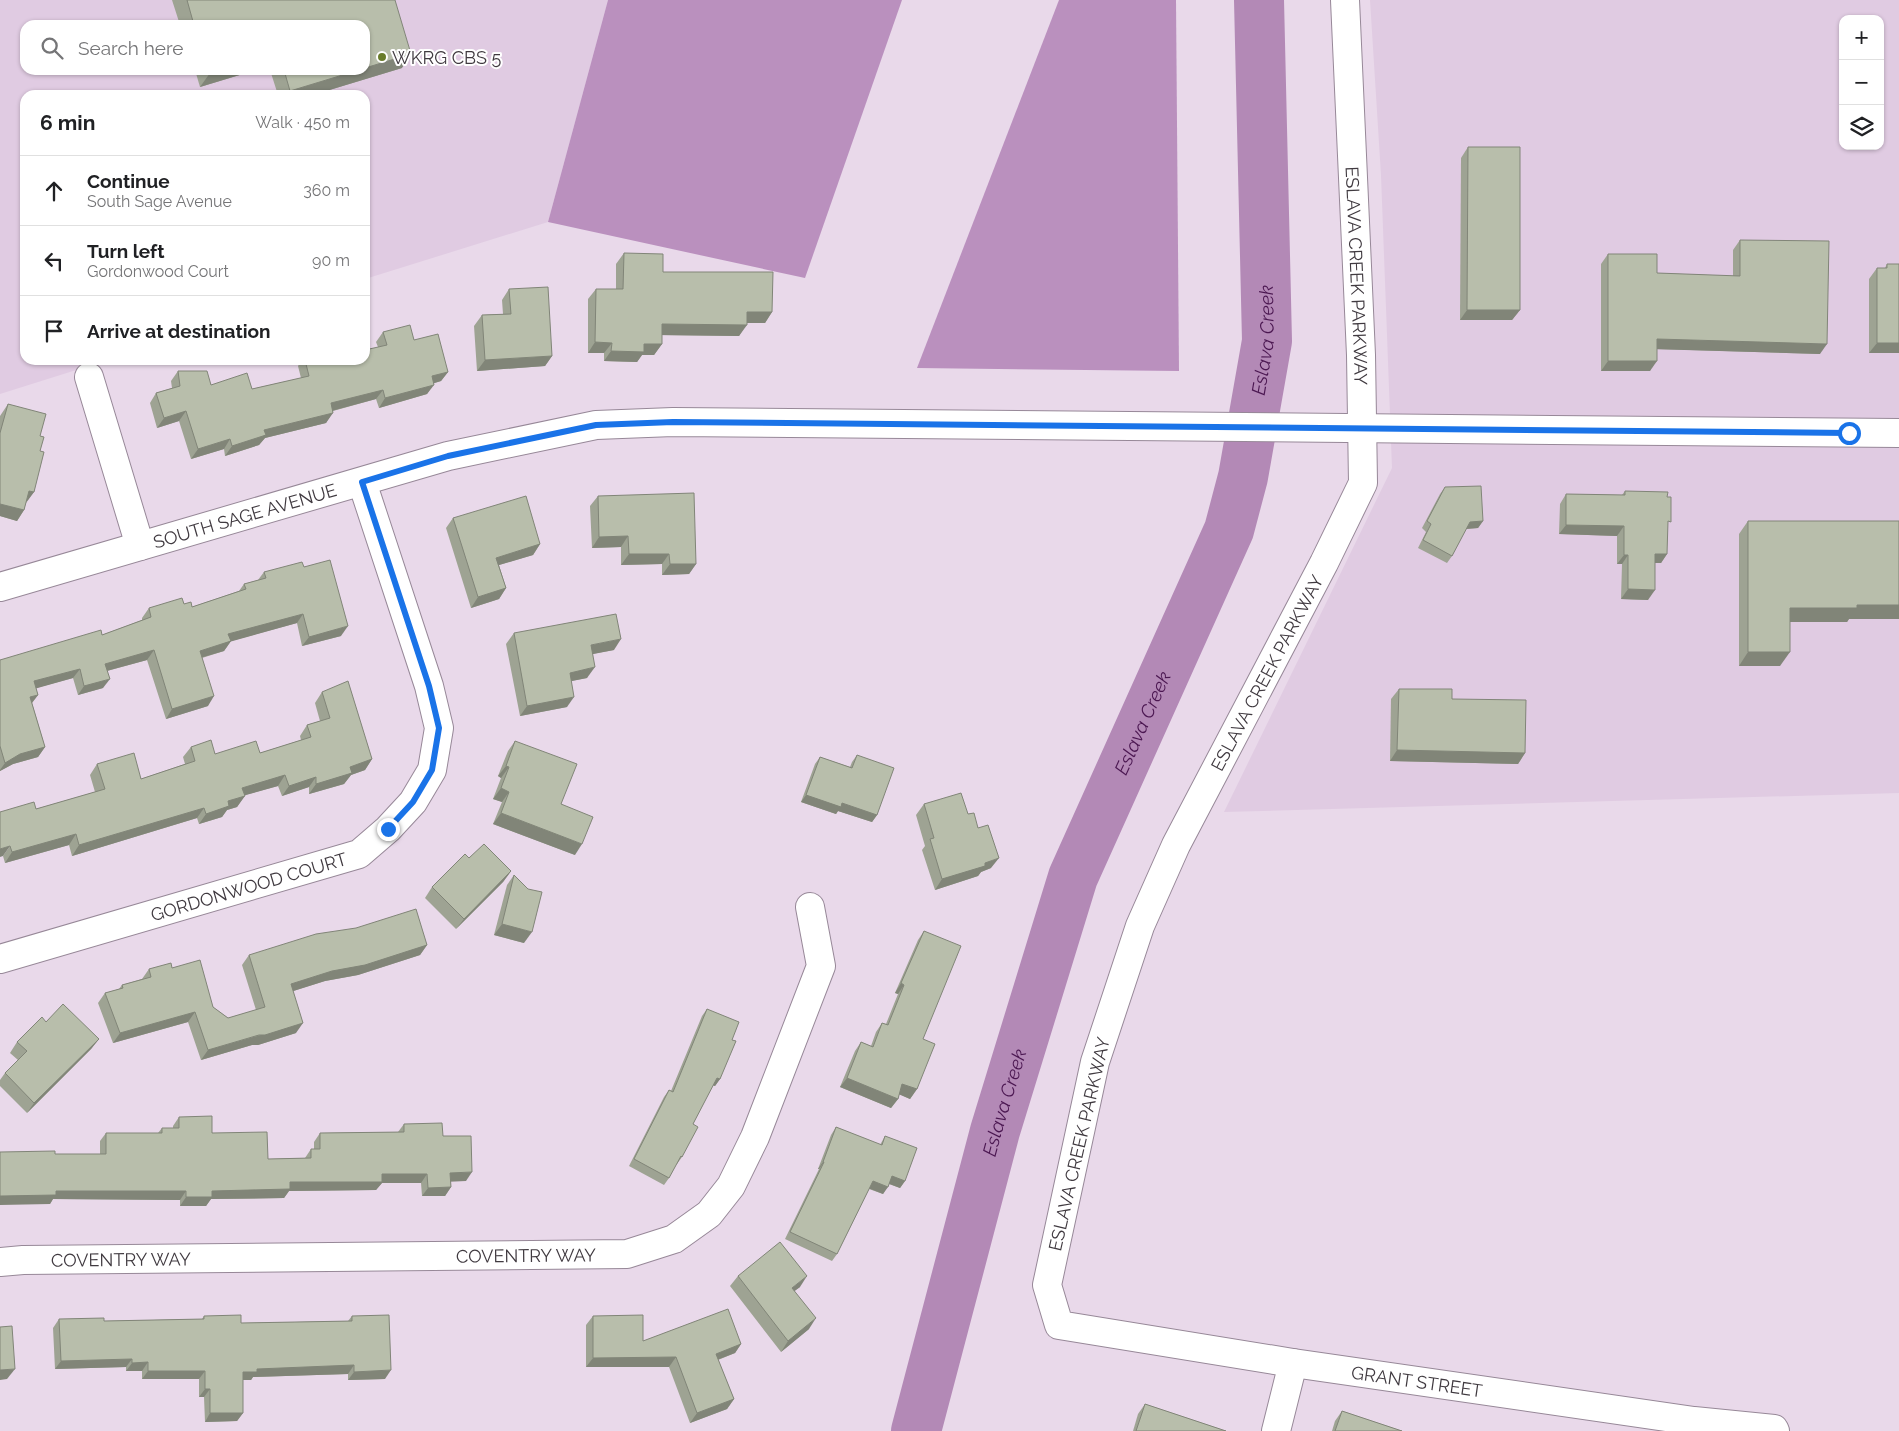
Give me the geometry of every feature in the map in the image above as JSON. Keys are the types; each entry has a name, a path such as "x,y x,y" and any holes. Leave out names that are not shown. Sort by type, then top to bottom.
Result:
{"street":[{"name":"ESLAVA CREEK PARKWAY","path":"1059,1325 1047,1286 1095,1062 1137,936 1176,845 1324,563 1363,483 1361,355 1345,0"},
{"path":"90,377 140,546"},
{"name":"SOUTH SAGE AVENUE","path":"0,588 448,456 596,425 673,422 1899,433"},
{"name":"GORDONWOOD COURT","path":"0,959 359,854 388,829 413,802 432,770 439,728 429,686 362,482"},
{"name":"COVENTRY WAY","path":"0,1262 23,1260 627,1254 674,1239 709,1214 731,1186 754,1137 821,966 810,907"},
{"name":"GRANT STREET","path":"1059,1325 1293,1363 1694,1421 1774,1429 1775,1431"},
{"path":"1276,1431 1293,1363"}],"shaded area":[{"path":"0,0 608,0 548,222 370,277 370,90 20,90 20,365 92,365 0,394"},
{"path":"608,0 902,0 805,278 548,222"},
{"path":"1059,0 1176,0 1179,371 917,368"},
{"path":"1370,0 1899,0 1899,793 1224,812 1392,468 1381,175"}],"building":[{"path":"187,0 395,0 411,54 370,66 370,20 193,20"},
{"path":"285,75 343,75 293,90 290,90"},
{"path":"1468,147 1520,147 1520,310 1467,310"},
{"path":"1740,240 1829,241 1827,344 1657,339 1657,361 1608,361 1608,254 1657,254 1657,273 1740,276"},
{"path":"624,253 663,254 663,272 773,272 772,312 747,312 747,325 662,324 662,344 644,344 644,352 611,351 612,343 595,342 596,289 623,289"},
{"path":"1887,264 1899,264 1899,343 1877,343 1877,268 1887,268"},
{"path":"548,287 552,356 485,360 482,315 511,314 509,289"},
{"path":"410,325 414,340 438,334 448,372 432,376 434,385 385,398 383,390 331,403 333,413 264,430 266,435 232,446 230,439 198,449 186,411 164,418 156,393 180,386 178,371 207,371 211,385 247,373 252,389 309,376 306,365 370,365 370,349 387,345 383,332"},
{"path":"8,404 46,414 40,436 44,437 40,451 44,452 34,492 29,491 24,510 0,504 0,433"},
{"path":"1481,486 1483,521 1470,522 1452,556 1423,540 1431,524 1427,521 1445,487"},
{"path":"1625,491 1668,492 1667,497 1671,497 1671,522 1668,521 1667,554 1655,554 1655,590 1628,589 1628,555 1624,555 1624,526 1566,525 1566,494 1625,495"},
{"path":"694,493 696,564 670,564 669,554 629,554 628,536 599,537 598,496"},
{"path":"526,496 540,544 496,558 506,588 478,597 453,518"},
{"path":"1748,521 1899,521 1899,605 1857,605 1857,608 1790,608 1790,652 1748,652"},
{"path":"330,560 348,626 309,637 303,614 228,634 231,641 200,651 214,696 172,709 154,650 105,664 110,679 84,686 80,669 34,681 38,695 30,697 45,747 20,754 5,763 0,746 0,660 101,630 102,635 151,617 149,608 182,598 184,604 191,602 192,607 246,589 244,584 266,578 264,572 302,562 304,567"},
{"path":"616,614 621,639 591,645 595,667 570,673 574,697 527,706 514,633"},
{"path":"348,681 372,759 350,767 352,773 316,784 316,777 289,786 285,775 242,788 245,796 228,801 229,806 206,814 204,808 79,845 76,834 12,852 10,846 0,849 0,812 34,802 36,809 105,789 97,764 134,753 141,779 195,761 191,747 211,740 215,754 256,741 260,753 311,737 307,725 330,718 322,692"},
{"path":"1399,689 1452,689 1452,699 1526,700 1525,753 1397,750"},
{"path":"515,741 577,764 561,804 593,817 582,844 501,813 509,792 501,788 509,767 506,766"},
{"path":"857,755 894,768 877,815 842,803 841,807 806,795 820,757 852,768"},
{"path":"961,793 968,814 974,813 978,828 988,825 999,858 985,863 985,866 942,879 930,839 934,838 924,804"},
{"path":"484,844 511,871 464,919 432,887 465,854 469,858"},
{"path":"514,875 528,889 542,892 532,932 502,924"},
{"path":"416,909 427,945 365,965 332,971 291,984 303,1023 265,1035 259,1035 208,1050 195,1012 120,1033 105,993 123,988 122,985 151,977 149,969 171,963 172,968 200,960 213,1007 228,1018 265,1007 249,955 316,934 356,928"},
{"path":"924,931 961,946 923,1039 935,1044 917,1089 902,1084 898,1099 847,1078 861,1042 873,1047 882,1023 888,1025 904,985 901,983"},
{"path":"63,1004 99,1039 34,1103 5,1073 27,1051 17,1042 42,1017 46,1022"},
{"path":"707,1009 739,1022 732,1040 736,1041 720,1079 717,1078 693,1124 698,1127 669,1178 634,1159 669,1090 673,1092"},
{"path":"212,1116 212,1133 267,1132 268,1159 311,1158 311,1149 320,1149 320,1133 404,1132 404,1124 442,1123 443,1136 471,1136 472,1172 450,1173 451,1187 428,1188 427,1174 382,1174 382,1182 290,1182 290,1189 212,1191 212,1197 186,1197 186,1191 56,1191 56,1195 0,1196 0,1152 55,1151 55,1154 106,1154 106,1133 162,1133 162,1128 179,1128 179,1117"},
{"path":"836,1127 882,1145 885,1136 917,1148 905,1181 892,1176 888,1187 873,1181 837,1254 790,1232 824,1162"},
{"path":"780,1242 807,1276 792,1288 816,1318 788,1341 738,1276"},
{"path":"728,1309 741,1344 716,1354 734,1399 697,1413 676,1357 593,1358 593,1316 643,1315 643,1341"},
{"path":"241,1315 241,1323 352,1321 352,1316 389,1315 391,1370 354,1372 354,1365 257,1369 257,1372 243,1372 243,1413 210,1413 210,1389 205,1389 205,1371 148,1371 148,1362 132,1363 132,1359 61,1361 59,1319 104,1318 104,1321 204,1319 204,1316"},
{"path":"12,1326 15,1369 0,1370 0,1327"},
{"path":"1145,1404 1226,1431 1136,1431"},
{"path":"1342,1411 1402,1431 1335,1431"}],"waterway":[{"name":"Eslava Creek","path":"916,1431 995,1131 1073,877 1229,530 1243,477 1267,341 1259,0"}],"place":[{"name":"WKRG CBS 5","path":"382,57"}],"route":[{"path":"388,829 413,802 432,770 439,728 429,686 362,482 448,456 596,425 673,422 1849,433"}]}
